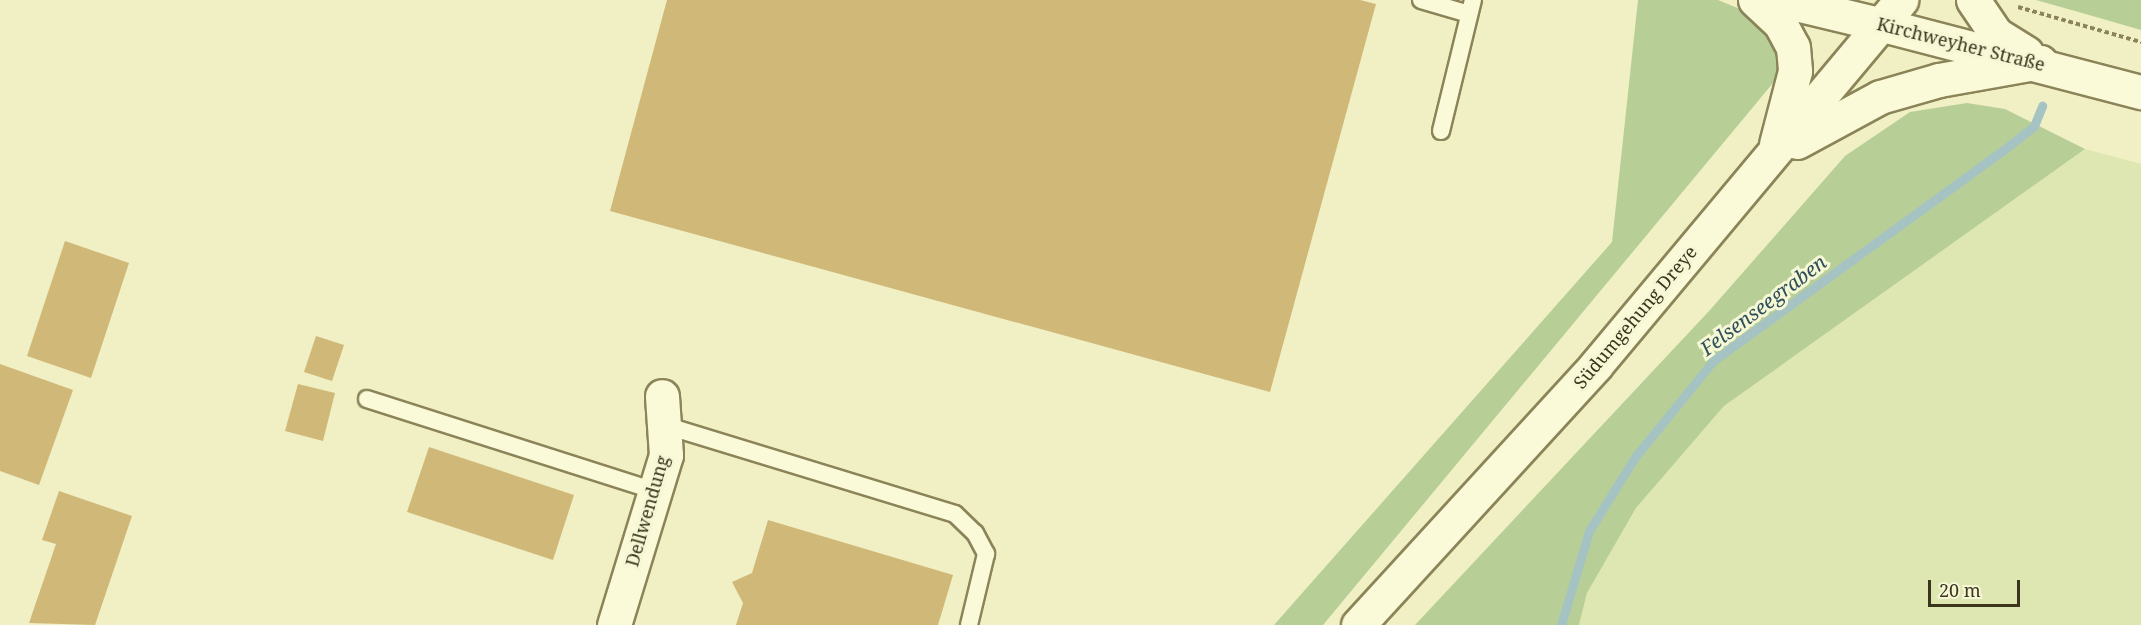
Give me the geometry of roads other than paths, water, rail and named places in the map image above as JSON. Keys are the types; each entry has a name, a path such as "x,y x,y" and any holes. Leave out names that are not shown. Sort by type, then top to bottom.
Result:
{"main road":[{"path":"1755,0 1780,23 1793,47 1795,71 1766,161"},
{"name":"Kirchweyher Straße","path":"1779,0 1892,12 2040,62 2141,92"},
{"path":"1973,0 1996,34 2040,62"},
{"name":"Südumgehung Dreye","path":"1358,625 1596,365 1892,12"},
{"path":"1766,161 1825,122 1880,97 1939,80 2040,62"},
{"name":"Dellwendung","path":"614,625 666,455 663,411"}],"lane":[{"path":"1421,0 1471,7 1442,131"},
{"path":"367,399 655,491"},
{"path":"663,411 955,514 975,533 986,554 969,625"}],"waterway":[{"name":"Felsenseegraben","path":"1561,625 1589,531 1635,457 1713,361 2001,152 2034,126 2042,106"}]}
